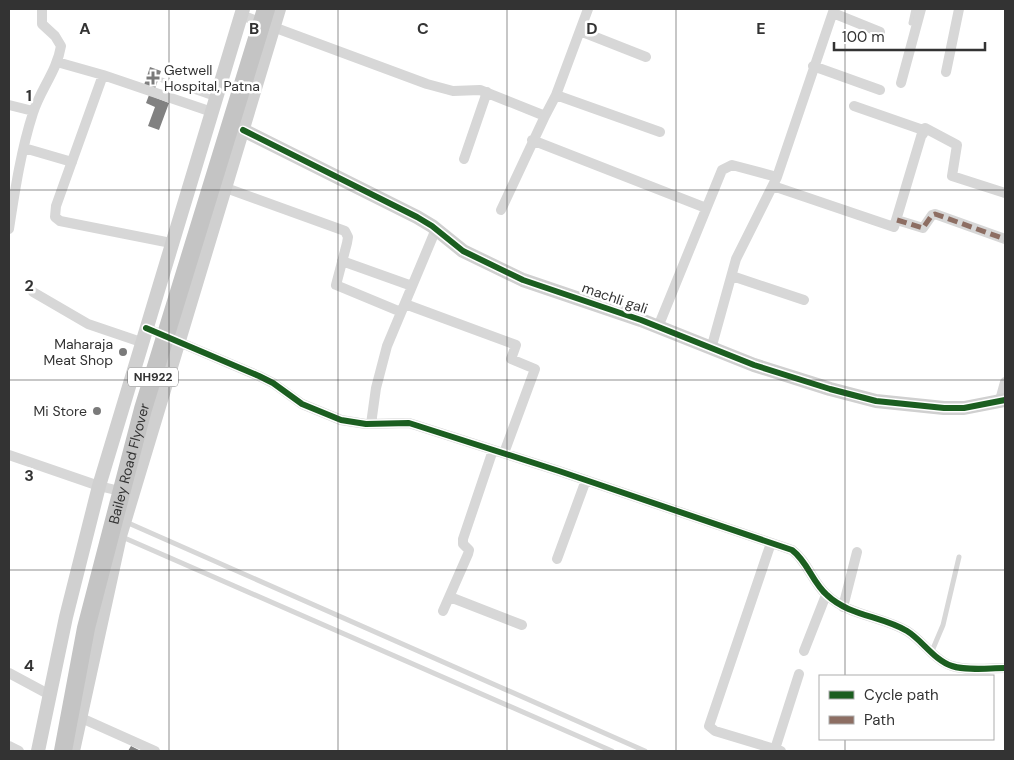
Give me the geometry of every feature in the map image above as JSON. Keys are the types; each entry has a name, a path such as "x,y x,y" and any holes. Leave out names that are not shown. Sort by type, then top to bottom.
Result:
{"highway":[{"name":"Bailey Road Flyover","path":"64,751 86,628 143,409 266,9"},
{"name":"Bailey Road Flyover","path":"52,751 75,627 102,515 246,11"}],"main road":[{"path":"73,751 120,536 279,9"},
{"path":"38,751 60,644 99,486 171,243 214,105 246,11"},
{"path":"214,105 249,111"},
{"name":"machli gali","path":"243,130 417,217 436,229 462,251 523,280 658,327 711,349 830,389 876,401 964,408 1002,400"},
{"path":"60,644 94,652"}],"street":[{"path":"9,229 13,173 24,148 33,111 57,62 62,46 56,36 42,24 42,9"},
{"path":"501,210 532,140 556,95 588,9"},
{"path":"901,83 921,9"},
{"path":"946,72 959,9"},
{"path":"246,11 274,27 446,90 475,89 487,92 545,116"},
{"path":"711,349 736,259 775,181 833,11 880,32"},
{"path":"580,31 646,57"},
{"path":"57,62 214,105"},
{"path":"813,66 880,90"},
{"path":"103,75 56,206 54,213 56,219 171,243"},
{"path":"464,159 487,92"},
{"path":"556,95 660,132"},
{"path":"9,105 33,111"},
{"path":"854,106 920,128 923,134"},
{"path":"658,327 722,170 728,166 775,181 894,227 925,128 957,145 952,176 1005,193"},
{"path":"532,140 706,208"},
{"path":"24,148 72,162"},
{"path":"226,188 345,231 348,237 336,280 338,287 516,345 511,359 536,369 504,453"},
{"path":"897,220 923,228 932,215 935,214 1005,239"},
{"path":"371,424 383,358 436,229"},
{"path":"342,261 412,286"},
{"path":"732,276 804,300"},
{"path":"33,292 88,324 141,342"},
{"path":"146,328 266,379 292,398 315,411 341,420 371,424 409,423 586,480 771,543 799,555 826,594 843,607 904,629 919,638 950,666 1005,668"},
{"path":"1002,400 1005,382"},
{"path":"444,611 468,554 469,550 463,544 463,539 493,450"},
{"path":"9,455 99,486 134,494"},
{"path":"558,559 586,480"},
{"path":"771,543 709,726 715,731 778,750 799,674"},
{"path":"843,607 857,552"},
{"path":"804,651 826,594"},
{"path":"450,597 522,625"},
{"path":"9,673 50,695"},
{"path":"79,717 155,751"},
{"path":"9,746 19,751"}],"lane":[{"path":"911,23 914,9"},
{"path":"162,80 214,105"},
{"path":"125,522 645,751"},
{"path":"120,536 612,751"},
{"path":"932,651 943,625 959,557"}],"building":[{"path":"150,67 161,71 155,89 144,85"},
{"path":"149,95 169,103 159,130 148,126 155,107 146,103"},
{"path":"131,746 141,751 128,751"}],"marked path":[{"path":"897,220 923,228 932,215 935,214 1005,239"}],"cycle path":[{"path":"243,130 417,217 432,226 463,251 523,280 641,320 754,365 830,389 876,401 944,408 964,408 1005,400"},
{"path":"146,328 259,376 273,383 302,404 341,420 366,424 409,423 559,471 792,550 802,560 822,590 836,602 855,612 887,622 907,631 940,660 952,666 965,668 1005,668"}],"place":[{"name":"Getwell Hospital, Patna","path":"153,78"},
{"name":"Maharaja Meat Shop","path":"123,352"},
{"name":"Mi Store","path":"97,411"}]}
